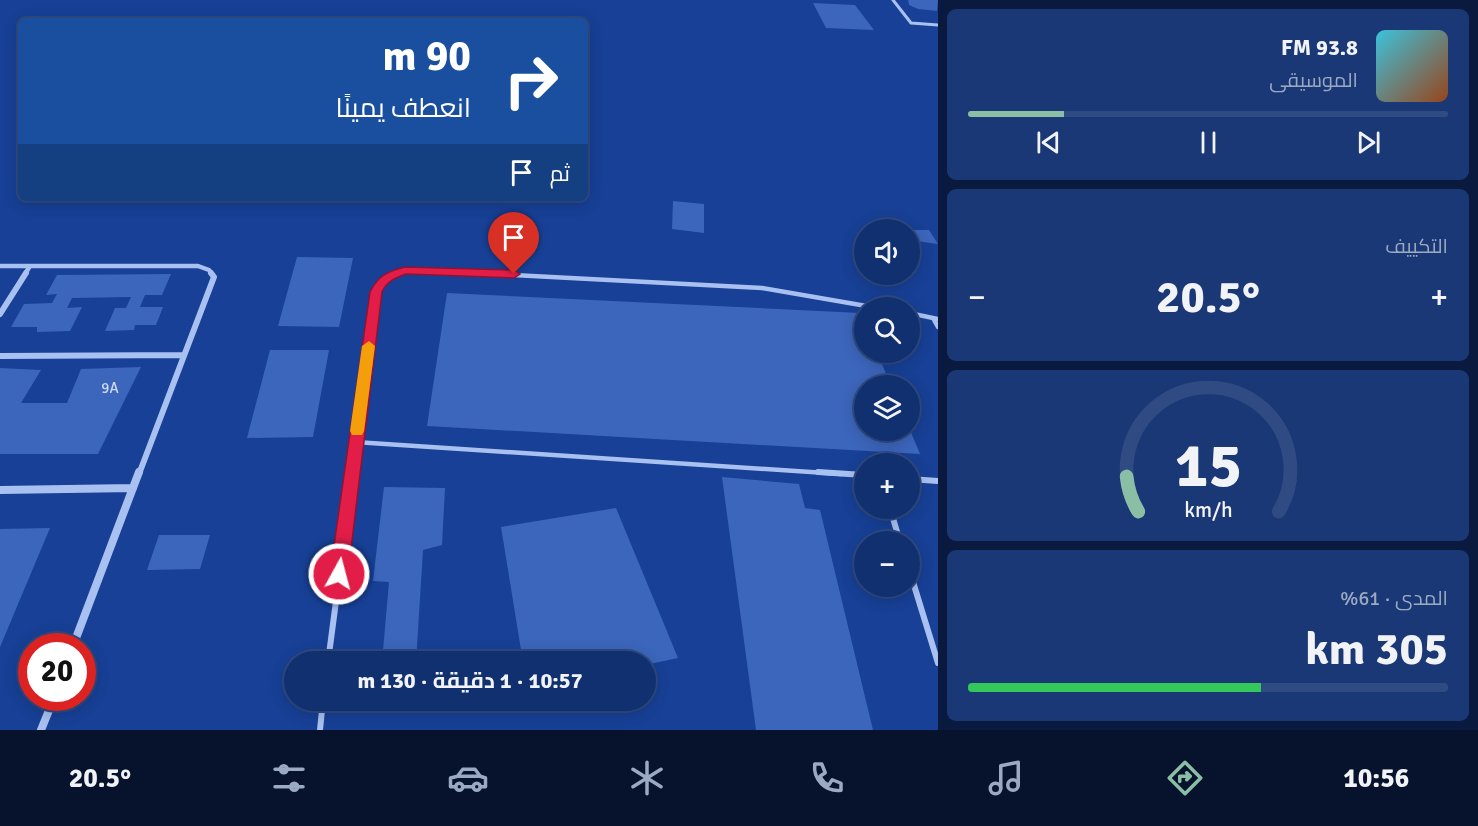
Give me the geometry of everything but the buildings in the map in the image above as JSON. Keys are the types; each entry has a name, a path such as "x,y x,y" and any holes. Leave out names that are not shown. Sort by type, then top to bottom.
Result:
{"street":[{"path":"0,266 198,266 209,270 214,277 78,633"},
{"path":"0,314 30,266"},
{"path":"0,356 184,356"},
{"path":"0,490 133,488"},
{"path":"41,730 49,711"}],"lane":[{"path":"892,0 911,22 938,25"},
{"path":"329,651 376,292 381,283 390,275 405,270 762,288 854,304"},
{"path":"920,316 936,319 938,327"},
{"path":"356,442 854,474"},
{"path":"920,479 938,481"},
{"path":"918,597 938,663"},
{"path":"320,730 322,711"}],"slow traffic":[{"path":"357,431 369,346"}],"route":[{"path":"339,574 376,292 381,283 390,275 405,270 514,274"}]}
